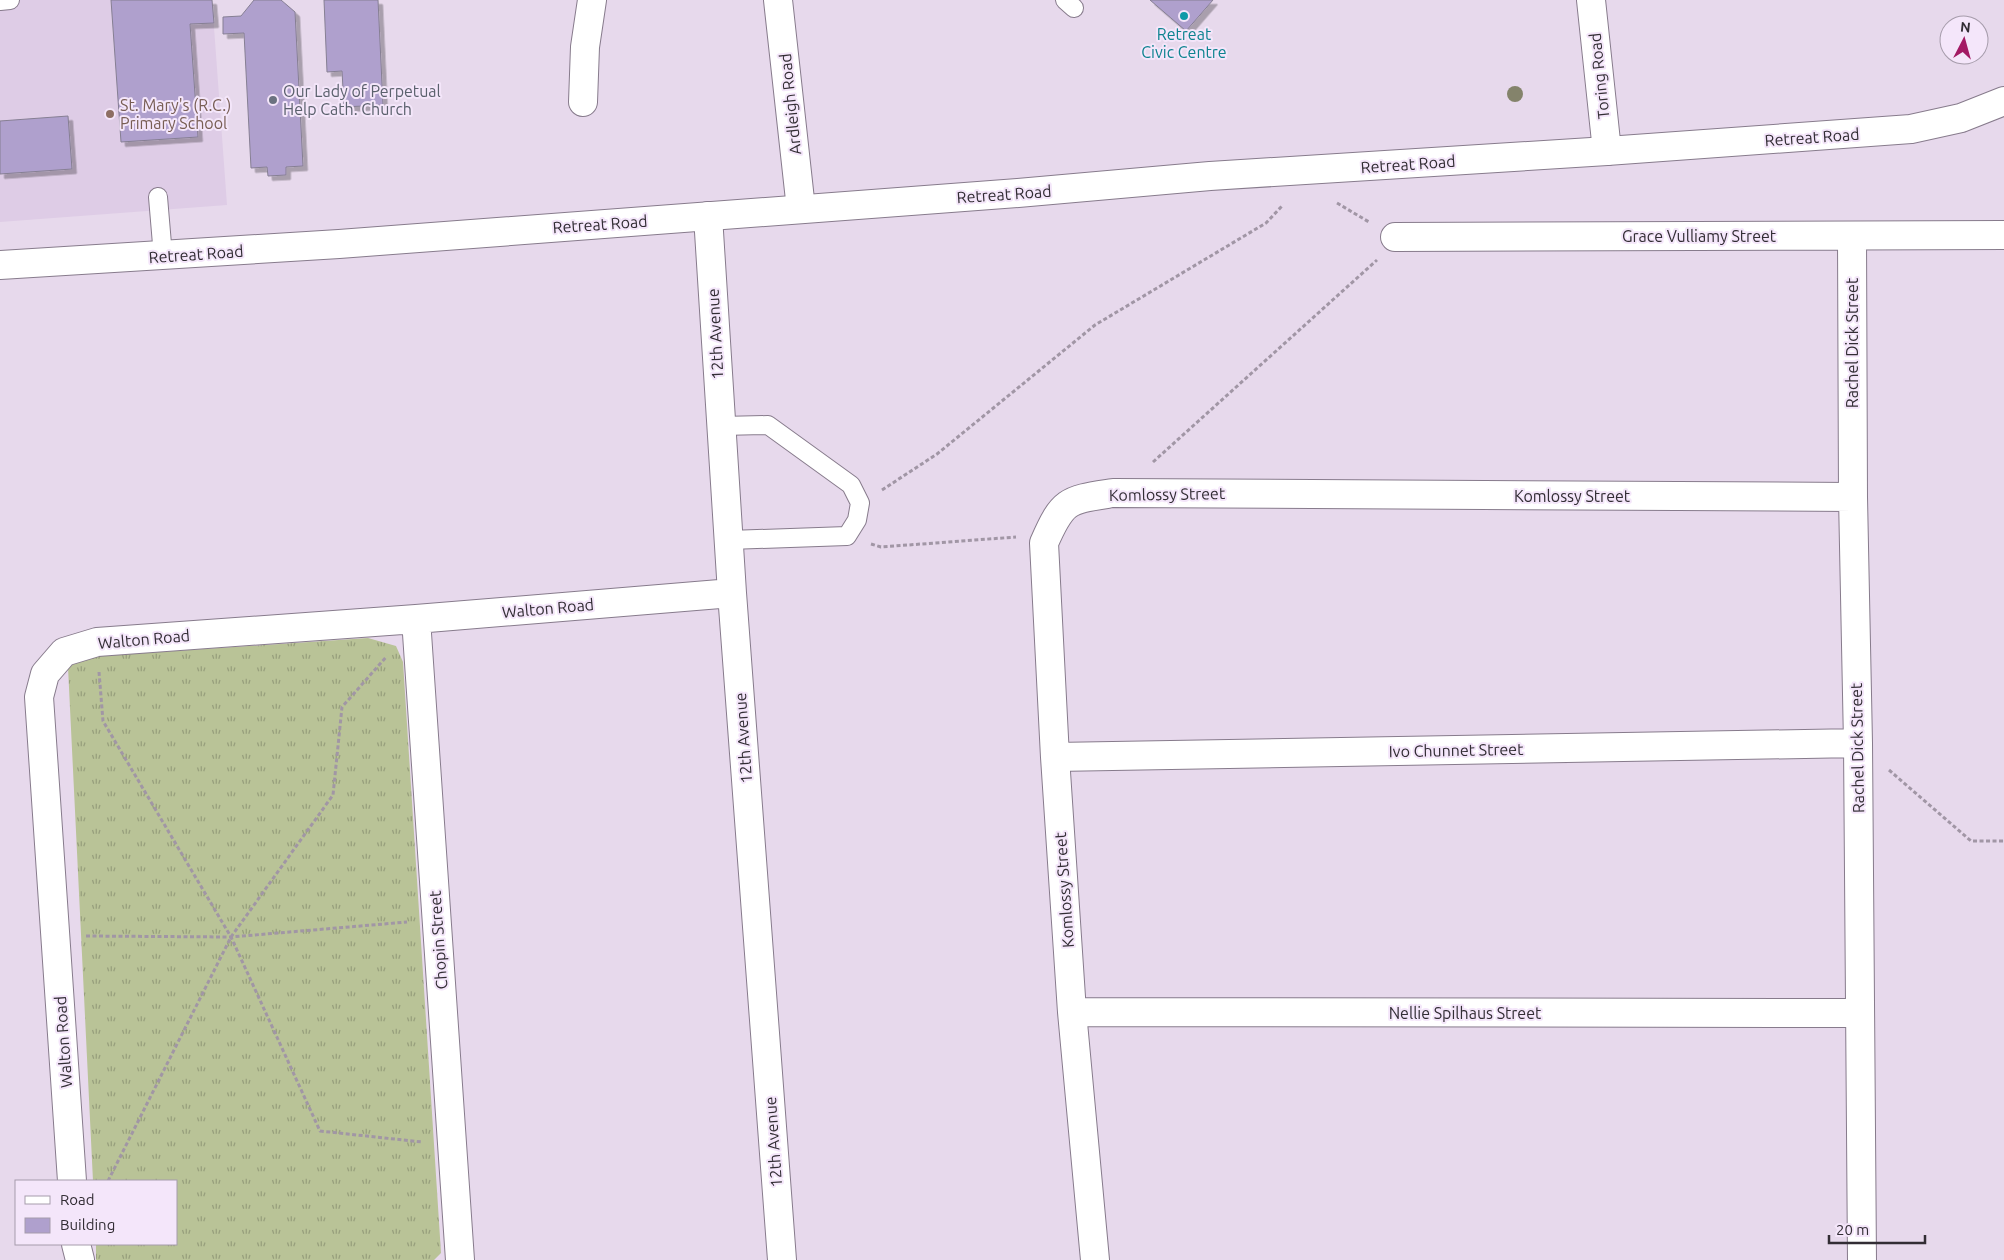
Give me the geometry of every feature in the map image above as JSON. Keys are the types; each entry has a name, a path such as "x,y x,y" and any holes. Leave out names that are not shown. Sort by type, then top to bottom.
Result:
{"street":[{"path":"583,102 585,47 592,0"},
{"name":"Ardleigh Road","path":"778,0 801,209"},
{"name":"Toring Road","path":"1591,0 1607,151"},
{"name":"Retreat Road","path":"0,265 163,256 708,216 1018,193 1210,176 1607,151 1911,129 1961,118 2004,101"},
{"name":"12th Avenue","path":"708,216 732,593 782,1260"},
{"name":"Grace Vulliamy Street","path":"1395,237 2004,235"},
{"name":"Rachel Dick Street","path":"1852,236 1853,497 1858,743 1862,1260"},
{"name":"Komlossy Street","path":"1095,1260 1072,1012 1055,757 1044,542 1055,517 1064,506 1077,499 1113,493 1853,497"},
{"name":"Walton Road","path":"72,1180 39,697 45,674 64,652 97,642 416,619 732,593"},
{"name":"Chopin Street","path":"416,619 460,1260"},
{"name":"Ivo Chunnet Street","path":"1055,757 1858,743"},
{"name":"Nellie Spilhaus Street","path":"1072,1012 1859,1014"},
{"path":"76,1245 80,1260"}],"lane":[{"path":"0,1 10,0"},
{"path":"158,197 163,256"},
{"path":"721,426 768,425 850,485 860,503 857,520 847,536 729,540"}],"path":[{"path":"1152,463 1377,261 1395,237 1337,203"},
{"path":"860,503 937,454 1095,325 1266,223 1282,206"},
{"path":"847,536 881,547 1014,537 1044,542"},
{"path":"109,1180 231,937 333,795 342,708 396,646 416,619"},
{"path":"97,642 103,721 231,937 320,1131 427,1143"},
{"path":"1858,743 1970,842 2004,841"},
{"path":"56,936 231,937 437,920"}],"shaded area":[{"name":"St. Mary's (R.C.) Primary School","path":"0,0 212,0 227,205 0,222"}],"green space":[{"path":"368,638 396,646 403,662 441,1253 434,1260 96,1260 96,1245 178,1245 178,1180 93,1180 68,667 85,657"}],"building":[{"path":"111,0 212,0 214,23 190,24 198,137 121,142"},
{"name":"Our Lady of Perpetual Help Cath. Church","path":"254,0 281,0 295,12 303,166 286,167 286,175 268,176 267,167 251,168 244,33 223,34 223,17 241,16"},
{"path":"324,0 378,0 383,105 344,107 342,71 327,72"},
{"name":"Retreat Civic Centre","path":"1150,0 1213,0 1186,31"},
{"path":"68,116 72,169 0,174 0,121"}],"place":[{"name":"Retreat Civic Centre","path":"1184,16"},
{"name":"Our Lady of Perpetual Help Cath. Church","path":"273,100"},
{"name":"St. Mary's (R.C.) Primary School","path":"110,114"}]}
